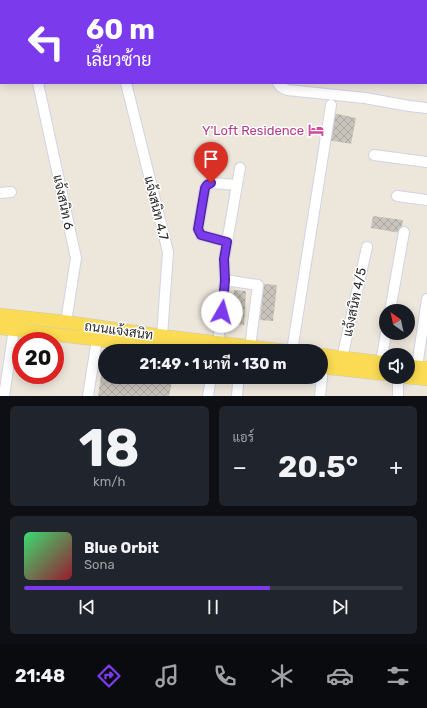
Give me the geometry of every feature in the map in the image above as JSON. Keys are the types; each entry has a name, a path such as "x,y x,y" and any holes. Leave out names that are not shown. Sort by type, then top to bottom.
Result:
{"main road":[{"name":"ถนนแจ้งสนิท","path":"0,315 66,322 226,344"},
{"name":"ถนนแจ้งสนิท","path":"0,328 137,344"},
{"path":"328,362 342,358 379,366"},
{"path":"328,363 379,367"},
{"path":"415,378 427,380"}],"street":[{"name":"แจ้งสนิท 6","path":"38,84 76,258 66,322"},
{"name":"แจ้งสนิท 4.7","path":"126,84 168,252 162,336"},
{"path":"279,84 287,90 365,98 427,108"},
{"path":"293,344 331,105"},
{"path":"374,155 427,162"},
{"path":"218,343 225,280 224,259 240,168"},
{"path":"227,242 201,235 199,233 198,229 205,188 211,183 237,185"},
{"path":"0,193 11,192"},
{"path":"397,196 427,200"},
{"path":"391,304 404,232"},
{"name":"แจ้งสนิท 4/5","path":"342,358 367,247"},
{"path":"225,280 258,285 250,344"},
{"path":"417,367 427,299"},
{"path":"4,396 14,329"},
{"path":"88,396 97,339"},
{"path":"208,396 210,384"},
{"path":"237,396 238,384"},
{"path":"320,396 321,384"},
{"path":"398,384 398,396"}],"building":[{"path":"333,113 356,118 351,144 328,140"},
{"path":"373,216 403,220 401,233 371,228"},
{"path":"264,284 277,285 273,321 260,320"},
{"path":"234,290 246,291 244,325 231,324"},
{"path":"100,384 172,384 169,396 98,396"}],"place":[{"name":"Y'Loft Residence","path":"316,130"}],"route":[{"path":"211,183 205,188 198,229 201,235 227,242 224,259 225,280 222,312"}]}
